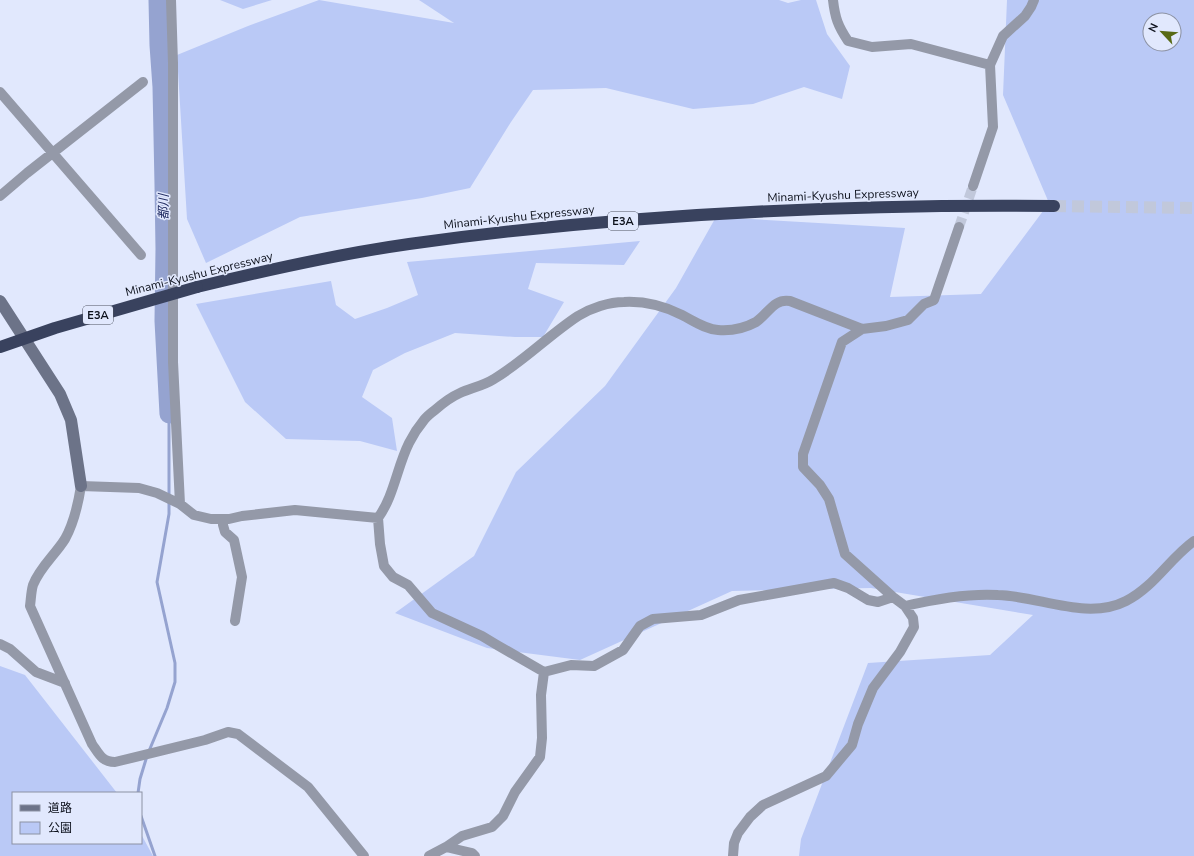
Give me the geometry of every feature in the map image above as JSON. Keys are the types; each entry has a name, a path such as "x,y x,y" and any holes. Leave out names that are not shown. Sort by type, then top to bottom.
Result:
{"highway":[{"name":"Minami-Kyushu Expressway","path":"0,347 62,326 197,287 273,269 408,244 550,227 780,210 1054,206"}],"street":[{"path":"171,0 173,63 173,362 178,503"},
{"path":"833,0 839,28 848,41 872,47 911,44 990,65"},
{"path":"973,186 993,127 990,65 1003,36 1024,16 1034,0"},
{"path":"0,196 142,82"},
{"path":"0,92 141,256"},
{"path":"733,856 734,843 738,833 750,817 764,805 826,776 852,745 858,724 873,688 900,652 914,628 913,618 905,606 893,598 845,554 829,499 820,485 803,467 803,454 842,342 862,329 886,326 908,320 924,304 934,300 960,227"},
{"path":"862,329 783,300 777,303 756,321 745,326 724,330 705,327 680,314 641,302 622,302 599,307 579,316 517,364 492,380 446,400 425,418 409,442 392,490 378,518 380,544 384,566 393,577 408,585 432,613 482,636 544,672 571,665 594,666 623,650 640,626 653,619 701,615 739,600 834,583 848,588 868,600 878,602 893,598"},
{"path":"0,302 60,394 71,420 81,486 76,511 58,551 42,569 33,585 30,606 66,683 92,744 102,758 107,761 115,762 205,740 228,732 238,734 308,787 364,856"},
{"path":"81,486 139,488 157,492 178,503 194,515 211,519 223,519 295,510 378,518"},
{"path":"223,519 225,532 234,540 242,577 235,622"},
{"path":"905,606 957,596 998,594 1088,610 1113,607 1127,600 1147,586 1194,541"},
{"path":"0,644 10,649 36,672 66,683"},
{"path":"428,856 446,847 462,836 492,828 503,816 515,792 540,757 544,672"},
{"path":"446,847 472,853 475,856"}],"green space":[{"path":"220,0 272,0 243,9"},
{"path":"319,0 454,23 419,0 779,0 788,3 801,0 816,0 827,34 850,66 842,99 804,87 753,104 693,109 606,88 533,90 511,122 470,188 422,198 300,217 206,263 187,219 177,55 248,26"},
{"path":"1007,0 1194,0 1194,856 799,856 801,839 868,663 990,655 1033,615 871,588 732,591 580,660 487,648 395,613 474,556 516,472 605,386 676,288 716,217 905,228 890,297 981,294 1049,203 1003,95"},
{"path":"640,241 624,265 536,263 528,289 564,302 543,337 515,337 455,333 405,353 373,370 362,397 392,418 397,451 360,441 286,439 245,402 196,304 331,281 336,305 355,319 418,295 407,262"},
{"path":"0,666 25,675 116,792 12,792 12,844 142,844 142,836 153,856 0,856"}],"waterway":[{"name":"都川","path":"158,0 164,185 164,321 169,414"},
{"path":"169,414 169,497"},
{"path":"149,751 167,708 175,682 175,663 157,582 169,514 169,502"},
{"path":"138,792 140,779 147,756"},
{"path":"142,819 155,856"}],"tunnel":[{"path":"959,227 973,186"},
{"path":"1054,206 1194,208"}]}
